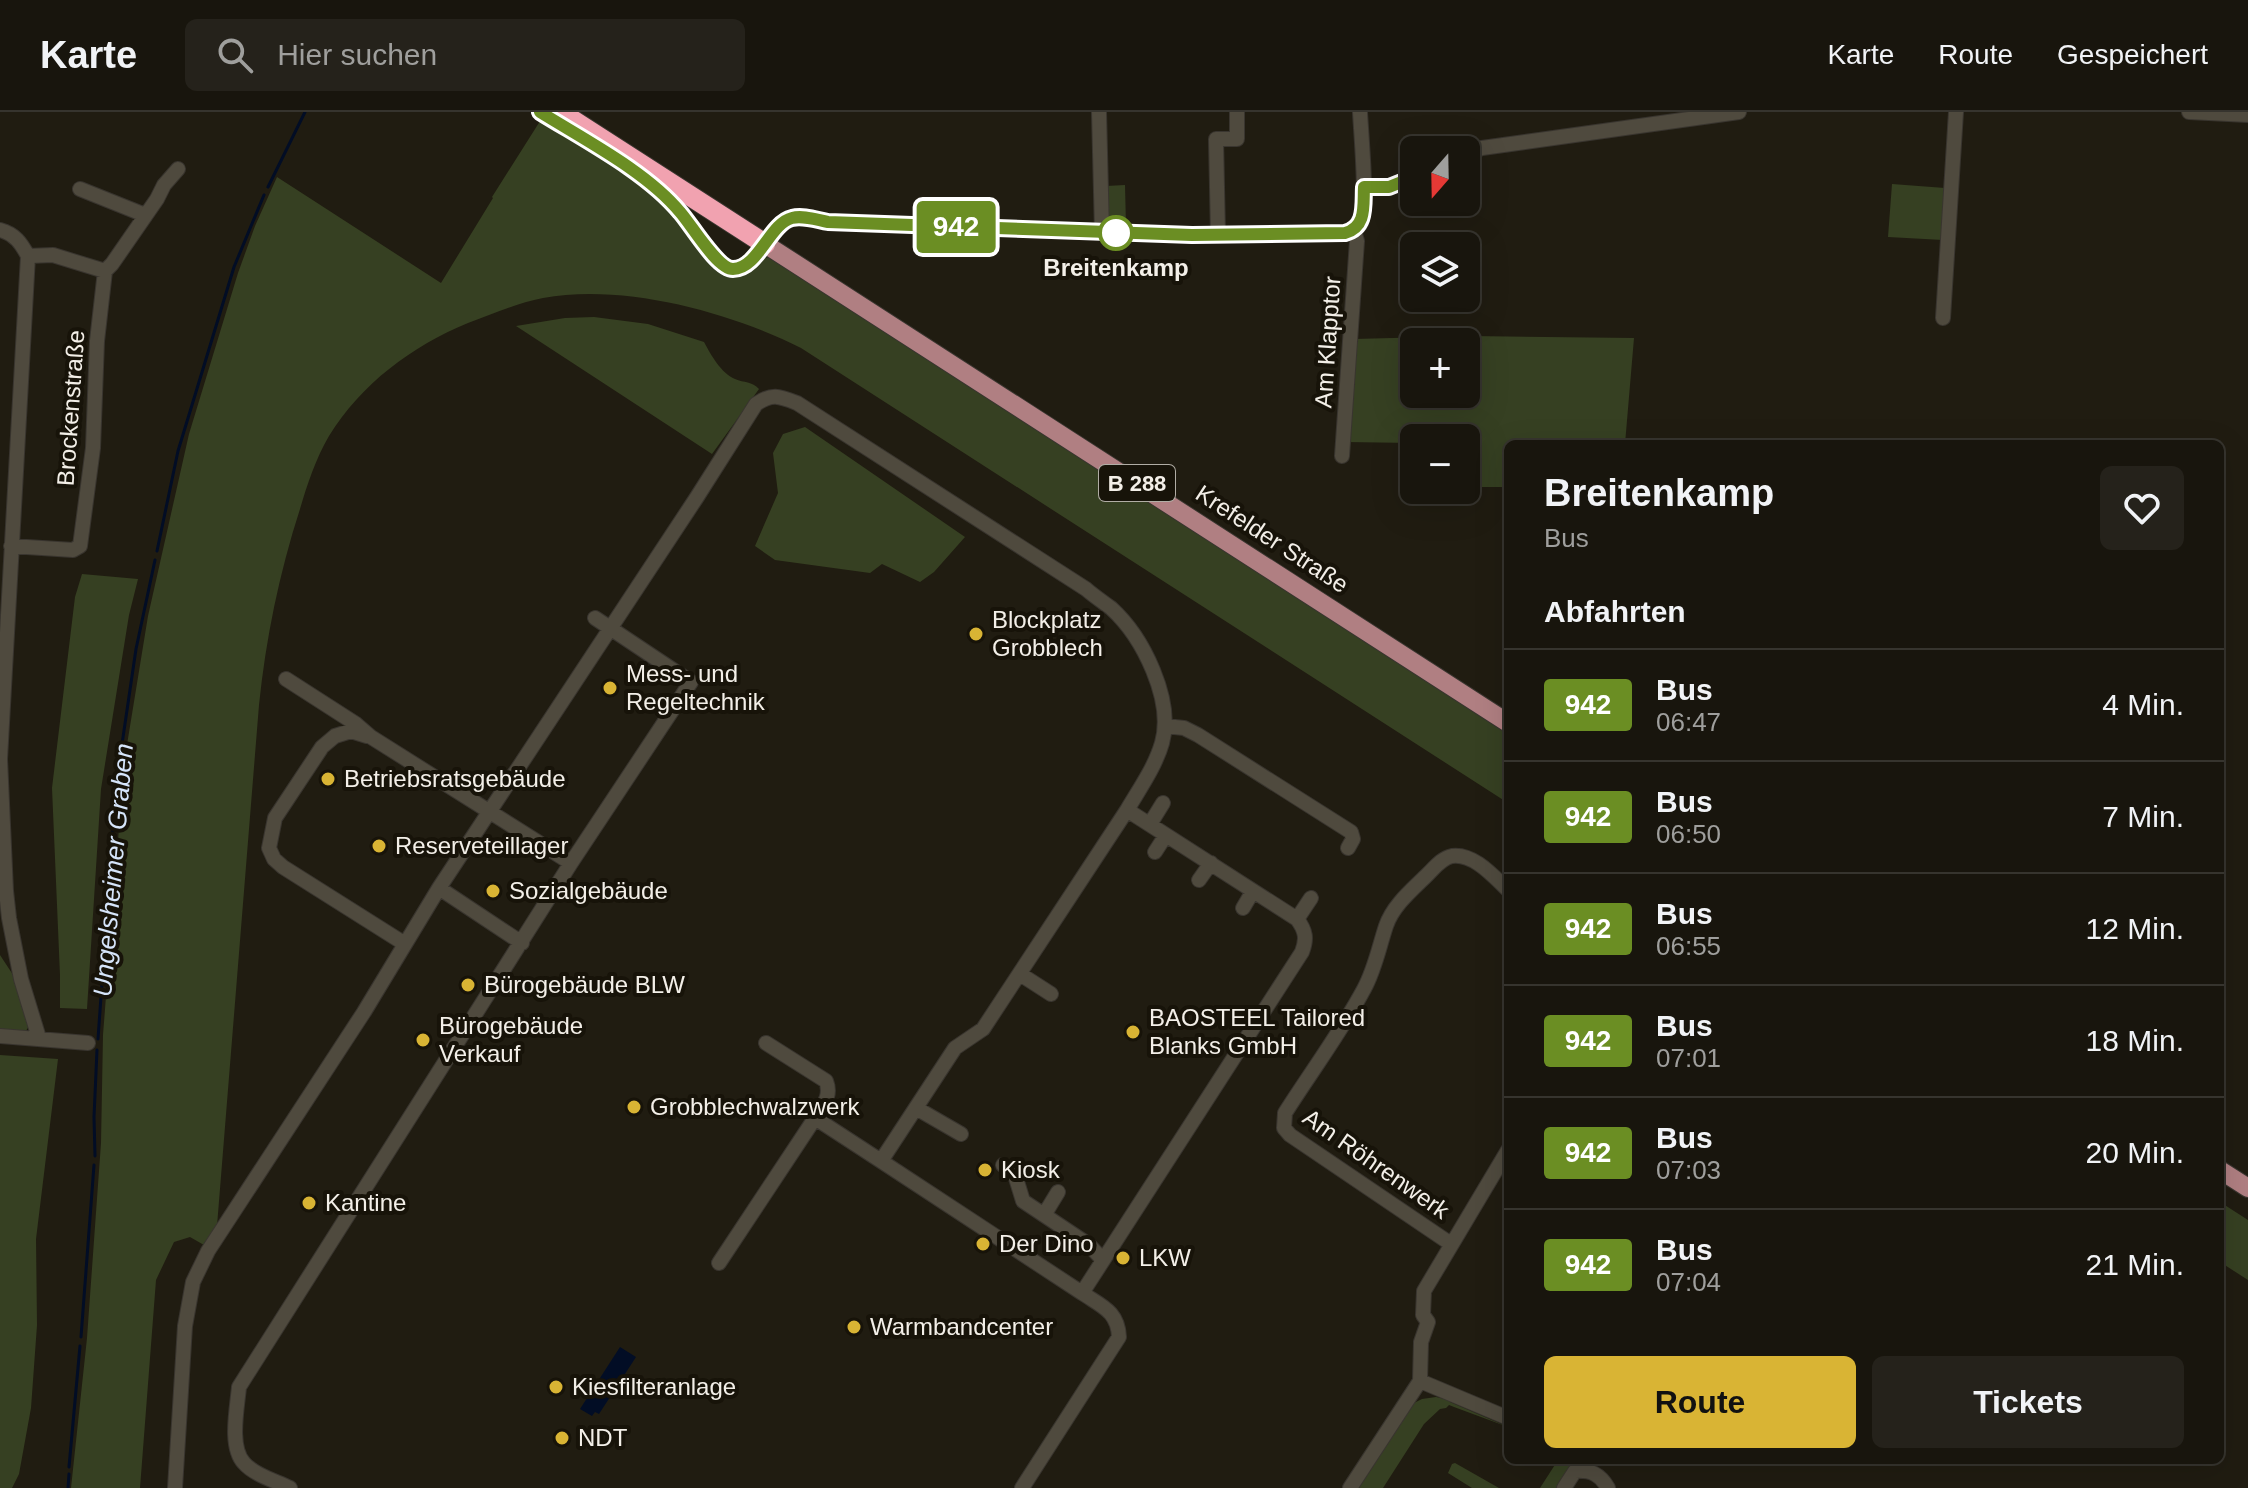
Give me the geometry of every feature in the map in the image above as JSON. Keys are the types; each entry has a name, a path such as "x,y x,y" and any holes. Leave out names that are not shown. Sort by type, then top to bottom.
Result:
{"highway":[{"name":"Krefelder Straße","path":"560,112 768,240"},
{"name":"Krefelder Straße","path":"580,112 768,240"}],"main road":[{"name":"Krefelder Straße","path":"768,240 1504,708"},
{"name":"Krefelder Straße","path":"768,240 1504,720"},
{"path":"2224,1173 2248,1188"},
{"path":"2224,1185 2248,1200"}],"street":[{"path":"540,112 671,200 721,264 734,269 754,256 787,219 797,217 828,222 1218,235 1354,231 1363,216 1360,112"},
{"path":"1099,112 1102,232"},
{"path":"1218,235 1216,139 1237,139 1237,112"},
{"path":"1480,149 1739,112"},
{"path":"1943,318 1956,112"},
{"path":"2189,112 2248,115"},
{"name":"Brockenstraße","path":"11,546 76,550 80,546 93,448 97,341 105,271 178,169"},
{"path":"1364,187 1389,187 1400,183"},
{"path":"80,189 145,215"},
{"path":"0,230 21,243 28,256 2,656 0,759 9,918 21,979 39,1038"},
{"name":"Am Klapptor","path":"1342,456 1357,241 1354,231"},
{"path":"28,256 53,255 105,271"},
{"path":"175,1488 185,1326 193,1282 208,1251 250,1190 489,811 756,404 767,397 781,397 797,403 1086,589 1113,610 1136,638 1153,671 1163,700 1165,726 1155,762 1127,810 983,1029 955,1048 881,1161"},
{"path":"290,1488 242,1462 235,1447 239,1387 571,863 691,682 595,618"},
{"path":"286,679 371,737 571,863"},
{"path":"1165,726 1184,728 1197,742 1351,832 1353,839 1348,848"},
{"path":"371,737 351,731 335,736 322,747 275,818 269,848 274,859 283,867 405,944"},
{"path":"1150,824 1163,803"},
{"path":"1082,1293 1302,952 1306,941 1304,928 1297,919 1127,810"},
{"path":"1155,852 1166,835"},
{"name":"Am Röhrenwerk","path":"1451,1244 1290,1135 1284,1128 1285,1113 1364,990 1380,951 1387,923 1396,908 1442,860 1451,856 1470,859 1504,887"},
{"path":"1199,880 1211,863"},
{"path":"439,888 522,943"},
{"path":"1243,908 1253,891"},
{"path":"1297,919 1311,898"},
{"path":"1020,974 1051,994"},
{"path":"0,1036 88,1043"},
{"path":"719,1263 828,1098 826,1081 766,1043"},
{"path":"916,1108 961,1134"},
{"path":"815,1118 1082,1293 1113,1316 1118,1324 1119,1337 1022,1488"},
{"name":"Am Röhrenwerk","path":"1420,1381 1421,1342 1428,1322 1423,1315 1424,1291 1504,1157"},
{"path":"1003,1165 1015,1175 1023,1201 1089,1245 1103,1260"},
{"path":"1044,1215 1058,1192"},
{"path":"1350,1488 1420,1381 1504,1416"},
{"path":"1564,1488 1579,1466 1602,1478 1608,1488"}],"green space":[{"path":"542,118 659,195 716,268 737,275 760,260 776,257 1504,730 1504,800 801,348 773,335 709,312 607,294 574,294 533,300 447,332 408,355 372,383 342,417 316,462 292,533 270,631 259,705 217,1226 204,1245 190,1237 174,1242 156,1280 140,1488 71,1488 87,1338 101,1143 103,1035 124,763 148,616 189,434 238,273 277,177 441,283"},
{"path":"1892,184 1945,188 1943,240 1888,237"},
{"path":"1125,185 1126,226 1111,226 1107,223 1106,186"},
{"path":"594,317 648,324 704,342 725,373 759,389 712,454 516,326"},
{"path":"1480,336 1634,338 1625,440 1504,440 1504,487 1480,487 1480,424 1400,424 1400,443 1345,442 1354,339 1400,338 1400,408 1480,408"},
{"path":"805,427 965,537 934,572 920,582 882,564 870,573 775,560 755,546 778,493 773,453 783,434"},
{"path":"82,574 138,579 129,615 101,789 87,1009 60,1008 52,788 75,597"},
{"path":"0,955 19,984 31,1022 26,1031 0,1033"},
{"path":"0,1055 58,1059 36,1239 37,1325 31,1408 19,1474 12,1488 0,1488"},
{"path":"2224,1205 2248,1220 2248,1280 2224,1265"},
{"path":"1436,1397 1450,1400 1504,1426 1449,1405 1424,1424 1383,1488 1359,1488 1414,1403"},
{"path":"1455,1463 1499,1488 1472,1488 1448,1473"},
{"path":"1555,1464 1574,1464 1559,1488 1540,1488"}],"water":[{"path":"620,1347 636,1357 599,1414 595,1412 592,1416 580,1409"}],"waterway":[{"name":"Ungelsheimer Graben","path":"268,187 305,112"},
{"name":"Ungelsheimer Graben","path":"157,551 178,451 234,267 264,195"},
{"name":"Ungelsheimer Graben","path":"98,1039 116,785 136,649 155,560"},
{"name":"Ungelsheimer Graben","path":"95,1156 97,1050"},
{"name":"Ungelsheimer Graben","path":"81,1337 94,1165"},
{"name":"Ungelsheimer Graben","path":"69,1467 80,1346"},
{"name":"Ungelsheimer Graben","path":"68,1488 69,1474"}],"bus line":[{"name":"942","path":"540,112 671,200 721,264 734,269 754,256 787,219 797,217 828,222 1117,233 1345,233 1354,231 1360,224 1364,187 1389,187 1400,183"}],"place":[{"name":"Breitenkamp","path":"1116,233"},
{"name":"Blockplatz Grobblech","path":"976,634"},
{"name":"Mess- und Regeltechnik","path":"610,688"},
{"name":"Betriebsratsgebäude","path":"328,779"},
{"name":"Reserveteillager","path":"379,846"},
{"name":"Sozialgebäude","path":"493,891"},
{"name":"Bürogebäude BLW","path":"468,985"},
{"name":"BAOSTEEL Tailored Blanks GmbH","path":"1133,1032"},
{"name":"Bürogebäude Verkauf","path":"423,1040"},
{"name":"Grobblechwalzwerk","path":"634,1107"},
{"name":"Kiosk","path":"985,1170"},
{"name":"Kantine","path":"309,1203"},
{"name":"Der Dino","path":"983,1244"},
{"name":"LKW","path":"1123,1258"},
{"name":"Warmbandcenter","path":"854,1327"},
{"name":"Kiesfilteranlage","path":"556,1387"},
{"name":"NDT","path":"562,1438"}]}
